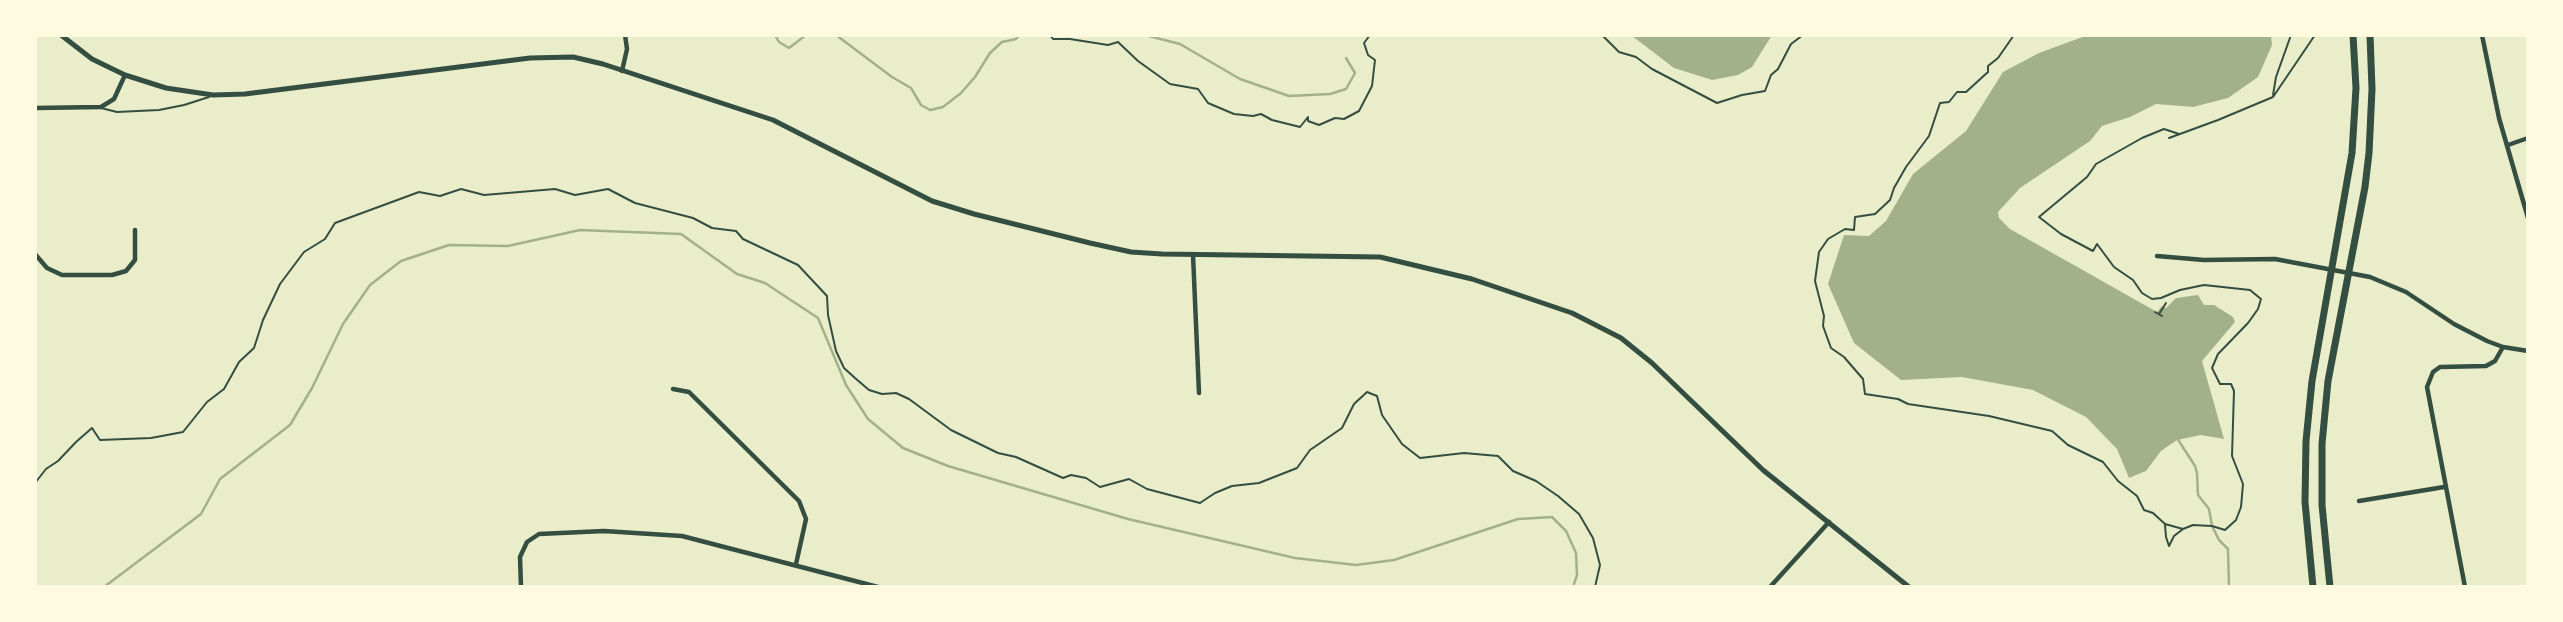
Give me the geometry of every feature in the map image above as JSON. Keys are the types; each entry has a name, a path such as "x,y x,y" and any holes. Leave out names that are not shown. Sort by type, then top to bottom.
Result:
{"highway":[{"path":"2313,587 2305,502 2306,441 2312,380 2353,142 2356,88 2353,35"},
{"path":"2330,587 2322,505 2322,444 2328,381 2369,153 2372,89 2370,35"}],"main road":[{"path":"61,35 93,59 125,75 166,88 213,95 245,94 546,57 572,57 773,120 915,193 954,209 1131,252 1380,257 1472,279 1572,313 1608,330 1637,350 1754,461 1909,587"}],"street":[{"path":"622,71 627,49 625,35"},
{"path":"2482,35 2499,118 2528,218"},
{"path":"35,108 101,107 114,99 125,75"},
{"path":"2508,145 2528,138"},
{"path":"35,254 47,268 62,275 120,274 135,260 135,230"},
{"path":"1192,255 1199,393"},
{"path":"2157,256 2204,260 2276,259 2370,277 2406,292 2454,324 2503,347 2528,351"},
{"path":"2465,587 2427,387 2433,372 2440,367 2486,366 2495,361 2503,347"},
{"path":"673,388 689,392 799,501 806,519 796,564"},
{"path":"2359,501 2444,486"},
{"path":"1770,587 1829,522"},
{"path":"521,587 520,557 527,542 539,534 604,531 682,536 878,587"}],"lane":[{"path":"101,107 117,112 159,110 200,101 213,95"}],"path":[{"path":"1050,35 1053,38 1070,38 1108,45 1118,42 1138,61 1170,84 1198,89 1208,103 1234,114 1261,114 1272,120 1300,127 1308,117 1308,121 1320,125 1335,118 1344,119 1359,111 1372,86 1375,60 1368,55 1364,43 1370,35"},
{"path":"1602,35 1619,52 1636,57 1652,69 1717,103 1765,91 1771,75 1778,69 1791,44 1802,35"},
{"path":"2014,35 1998,58 1988,66 1988,72 1966,92 1957,92 1948,102 1940,103 1929,136 1906,167 1890,200 1875,214 1855,217 1854,230 1844,229 1828,239 1819,252 1815,281 1824,316 1823,326 1831,348 1844,356 1863,379 1865,394 1989,416 2052,431 2068,445 2103,461 2118,481 2137,496 2144,510 2165,524 2183,529"},
{"path":"2273,96 2276,77 2291,35"},
{"path":"2169,138 2230,116 2273,96 2315,35"},
{"path":"2165,524 2169,546 2174,536 2193,525 2225,530 2236,520 2241,507 2243,484 2241,472 2232,456 2234,391 2231,384 2220,384 2215,377 2213,361 2248,323 2258,309 2261,299 2250,290 2204,285 2152,299 2142,293 2133,279 2114,267 2097,244 2093,251 2061,234 2039,217 2087,177 2096,164 2164,129 2179,134"},
{"path":"35,483 46,469 92,428 100,440 151,438 183,432 207,402 224,389 239,362 254,348 263,320 280,284 304,252 325,239 335,223 419,192 440,196 461,189 484,195 555,189 575,195 608,189 635,203 693,218 712,228 736,230 743,239 798,265 827,296 836,351 844,368 869,390 882,394 896,393 909,399 951,430 998,453 1016,457 1063,478 1071,475 1086,478 1100,487 1129,479 1147,489 1200,503 1232,486 1259,483 1297,468 1310,450 1342,428 1354,404 1367,391 1377,396 1382,415 1402,444 1420,458 1464,453 1499,456 1513,471 1536,481 1579,514 1593,538 1600,565 1595,587"},
{"path":"2155,312 2160,315 2166,303"},
{"path":"35,511 35,517"}],"shaded area":[{"path":"1631,35 1772,35 1752,67 1738,75 1712,80 1674,68"},
{"path":"2088,35 2271,35 2272,45 2258,77 2228,98 2193,107 2156,104 2130,117 2102,126 2090,141 2020,188 1998,212 1999,218 2010,229 2157,312 2162,306 2166,308 2176,298 2198,295 2204,305 2214,305 2233,317 2235,322 2202,361 2224,439 2201,435 2177,440 2161,451 2146,471 2129,478 2117,449 2086,417 2033,390 1962,377 1901,380 1854,343 1828,284 1844,235 1869,236 1886,221 1913,174 1966,131 2003,72 2039,53"}],"waterway":[{"path":"775,35 779,42 789,48 806,35"},
{"path":"836,35 911,88 921,105 930,110 943,107 961,93 990,53 1002,42 1016,39 1019,35"},
{"path":"1145,35 1180,44 1240,79 1289,96 1330,94 1346,89 1355,73 1346,58"},
{"path":"104,587 201,514 220,479 290,425 312,388 343,324 370,285 401,261 449,245 508,246 580,230 681,234 737,274 765,283 818,318 846,385 868,419 903,448 948,466 1128,519 1295,558 1356,565 1394,560 1518,519 1552,517 1566,531 1576,553 1577,575 1573,587"},
{"path":"2177,438 2195,466 2198,495 2209,509 2212,526 2219,540 2228,549 2229,587"}]}
